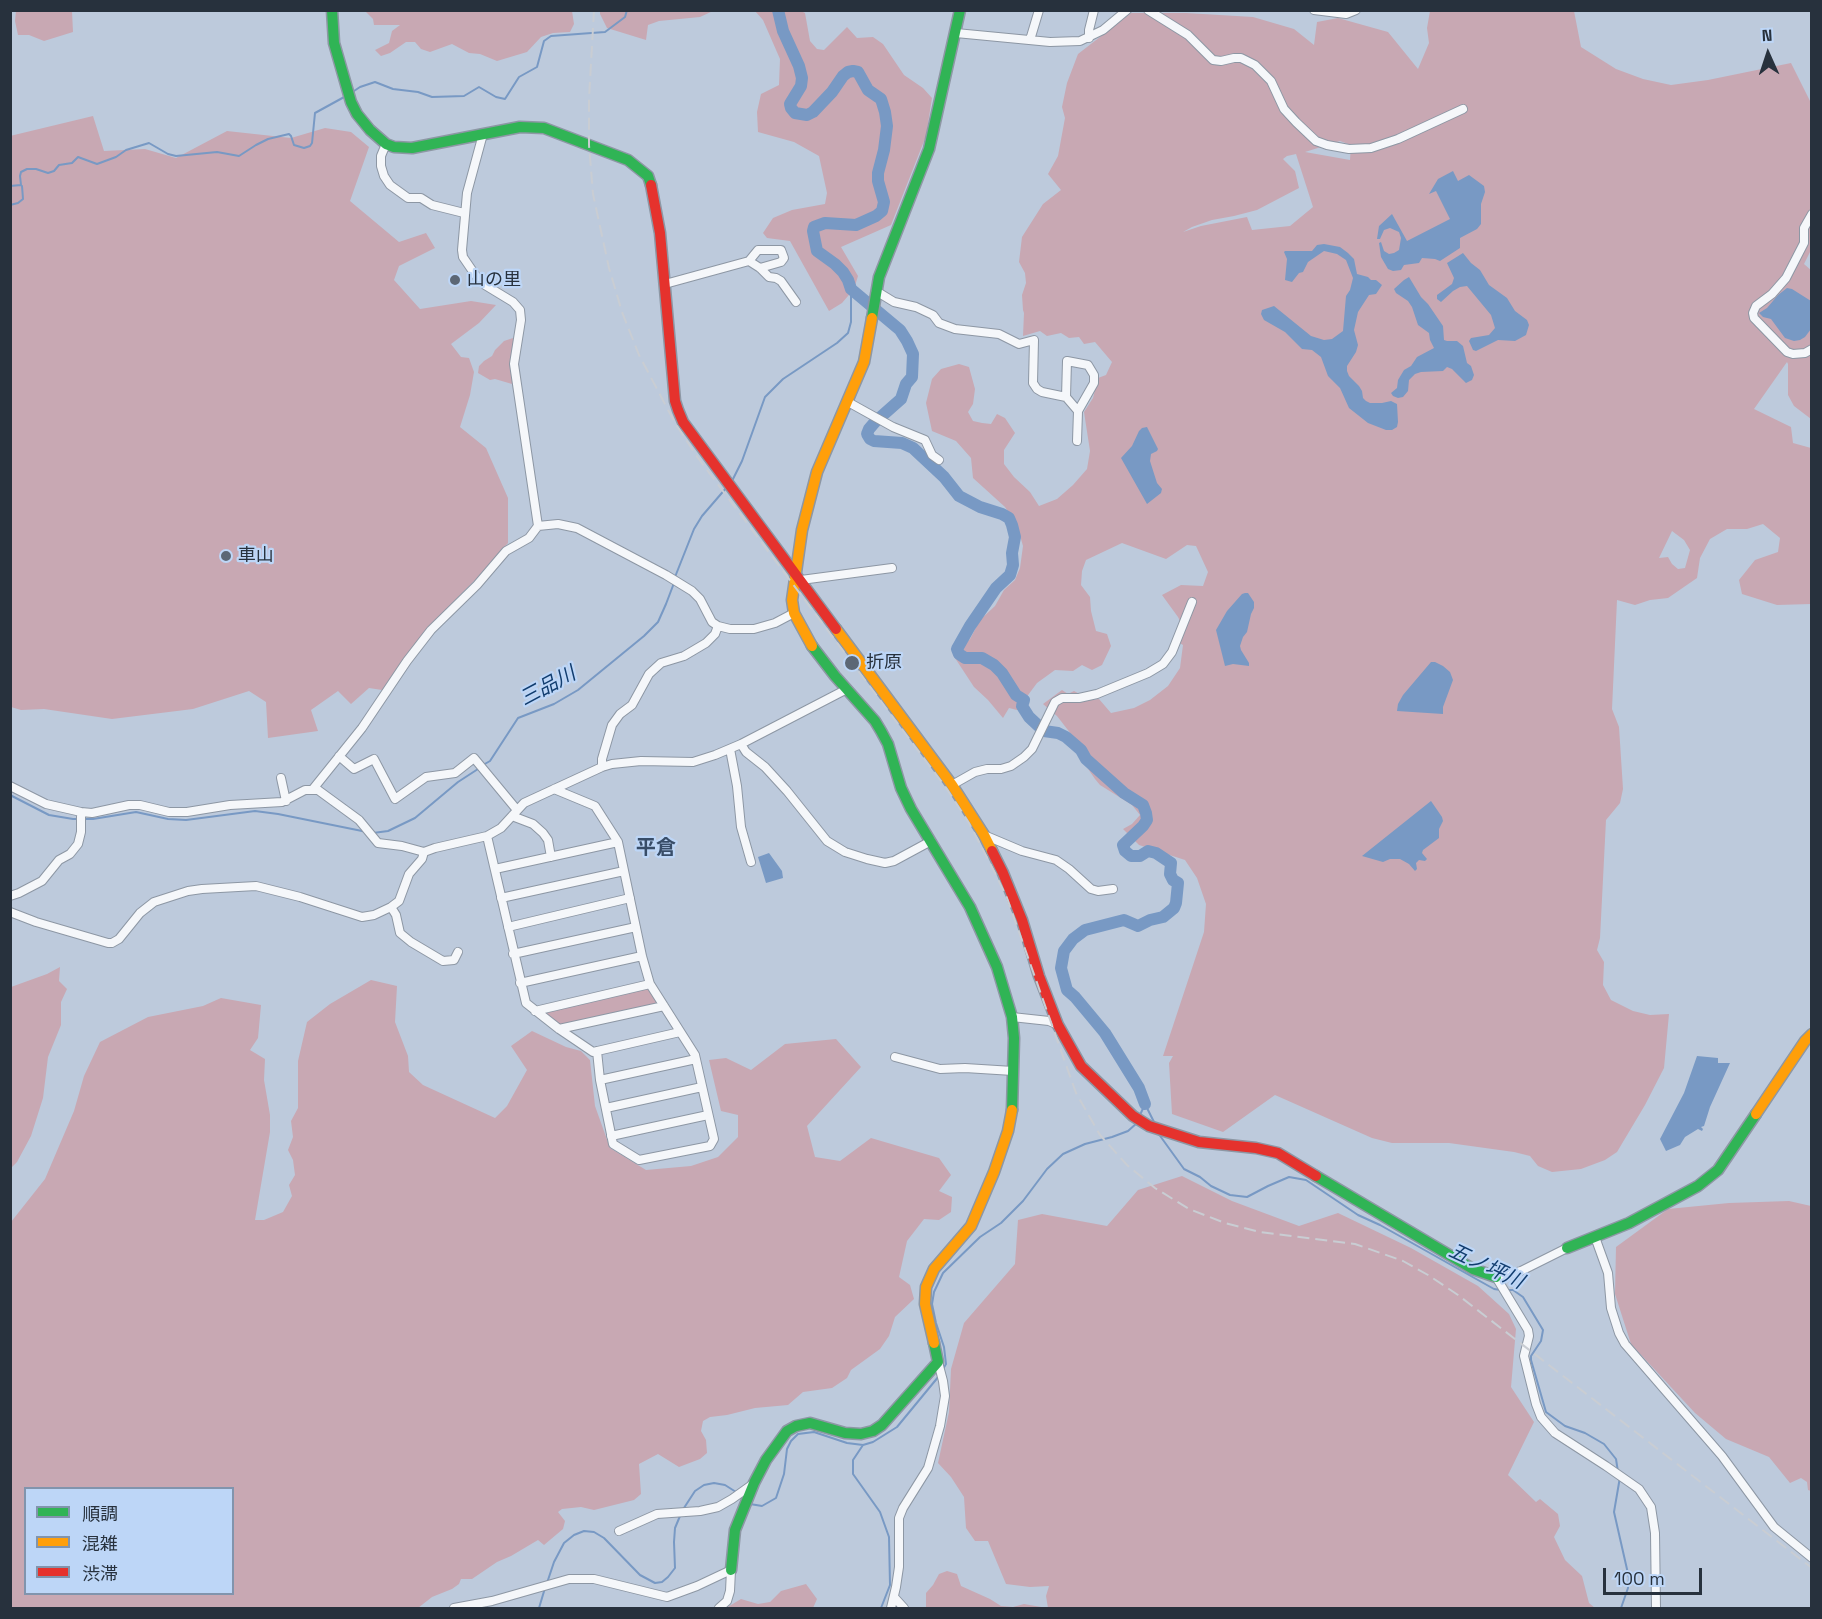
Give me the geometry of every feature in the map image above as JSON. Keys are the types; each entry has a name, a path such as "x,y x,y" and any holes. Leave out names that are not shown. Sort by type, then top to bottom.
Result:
{"street":[{"path":"332,10 334,44 351,102 370,130 386,144 412,148 520,127 544,128 628,160 645,172 653,190 665,284 675,400 683,422 952,785 984,835 1003,873 1022,920 1039,976 1058,1025 1081,1066 1142,1122 1165,1132 1207,1144 1256,1148 1278,1153 1473,1269 1497,1280 1528,1330 1529,1336 1524,1356 1541,1417 1555,1434 1639,1489 1651,1507 1655,1533 1656,1608"},
{"path":"891,1608 899,1557 899,1518 928,1468 940,1426 945,1396 925,1304 926,1287 934,1269 970,1226 994,1172 1008,1131 1012,1110 1014,1038 1012,1017 997,966 978,923 911,809 901,788 888,744 875,721 825,664 803,630 794,613 792,592 798,577 804,520 817,472 864,362 876,291 889,249 929,149 960,10"},
{"path":"1030,40 1039,10"},
{"path":"1089,38 1094,10"},
{"path":"956,33 1071,42 1089,38 1103,30 1127,10"},
{"path":"1148,10 1188,35 1213,60 1241,58 1255,65 1271,81 1284,109 1296,123 1316,141 1327,145 1349,149 1371,148 1398,139 1463,109"},
{"path":"1314,10 1346,14 1356,10"},
{"path":"313,789 362,728 430,630 477,585 507,551 529,538 538,526 514,364 521,320 520,310 513,302 480,281 467,264 462,250 464,213 483,134"},
{"path":"386,144 381,156 381,166 390,185 408,198 421,198 432,205 464,213"},
{"path":"1812,214 1804,228 1803,243 1786,278 1772,294 1756,306 1753,314 1754,318 1787,352 1799,354 1812,349"},
{"path":"665,284 749,261 758,250 781,250 784,258 781,262 760,268"},
{"path":"749,261 769,277 781,281 796,302"},
{"path":"876,291 894,302 915,307 933,315 939,323 955,329 999,334 1019,344 1034,340 1033,383 1042,392 1066,397 1078,411"},
{"path":"1066,397 1067,361 1088,365 1094,375 1094,383 1078,411 1077,441"},
{"path":"848,402 893,428 925,440 932,454 939,460"},
{"path":"538,526 558,524 577,528 666,575 692,591 700,599 712,622 718,626 738,629 764,627 794,613"},
{"path":"798,577 892,568"},
{"path":"952,785 975,772 1001,769 1011,765 1032,749 1055,702 1062,698 1079,698 1097,694 1148,673 1163,664 1172,652 1192,602"},
{"path":"602,767 602,759 612,725 620,714 632,705 649,674 661,663 684,656 706,643 715,634 718,626"},
{"path":"10,786 81,818 116,807 140,805 179,813 230,805 282,802 305,790 313,789 318,790 359,820 378,843 424,852 487,836 501,828 524,803 602,767 641,760 693,762 741,744 847,689"},
{"path":"741,744 746,752 765,767 787,791 828,841 845,852 867,860 885,863 894,861 931,841"},
{"path":"730,749 741,827 751,862"},
{"path":"339,756 354,769 374,759 395,799 426,777 455,773 474,758 514,813 543,833 548,840 551,857"},
{"path":"282,778 286,801"},
{"path":"554,789 595,806 618,842 650,984 696,1059 714,1139 710,1146 639,1161 613,1144 600,1080 597,1051"},
{"path":"10,896 42,881 59,860 70,854 78,844 81,818"},
{"path":"984,835 1022,851 1056,860 1069,868 1091,889 1098,891 1113,889"},
{"path":"487,836 526,1004 593,1052 680,1032"},
{"path":"495,869 618,842"},
{"path":"10,912 36,922 112,943 119,939 140,913 154,902 202,889 262,887 362,917 391,908 399,901 409,874 422,859 424,852"},
{"path":"501,898 624,871"},
{"path":"508,927 630,898"},
{"path":"391,908 396,915 400,933 411,942 443,961 454,960 458,952"},
{"path":"513,954 636,927"},
{"path":"520,983 642,956"},
{"path":"535,1011 650,984"},
{"path":"559,1029 664,1006"},
{"path":"1012,1017 1050,1021 1058,1025"},
{"path":"1497,1280 1629,1223 1698,1186 1718,1170 1812,1034"},
{"path":"895,1057 940,1069 1013,1071"},
{"path":"600,1080 696,1059"},
{"path":"606,1108 702,1087"},
{"path":"611,1136 708,1115"},
{"path":"1595,1238 1608,1273 1611,1308 1625,1344 1722,1456 1774,1527 1812,1558"},
{"path":"719,1608 727,1602 730,1591 735,1530 766,1460 788,1431 796,1426 810,1423 845,1433 873,1431 882,1425 938,1362"},
{"path":"619,1531 657,1514 700,1511 718,1507 754,1483"},
{"path":"454,1608 492,1601 569,1579 594,1579 667,1597 731,1570"},
{"path":"894,1597 904,1608"}],"shaded area":[{"path":"600,10 713,11 700,17 659,21 648,25 646,40 607,28"},
{"path":"16,11 72,11 73,32 44,41 29,35 18,35 15,21"},
{"path":"365,11 572,11 574,24 570,32 553,33 541,37 527,52 497,61 480,54 469,53 452,44 430,52 421,49 415,42 406,42 381,56 375,50 389,43 392,31 400,25 374,25 373,19"},
{"path":"755,11 801,11 805,13 810,41 817,49 824,50 847,27 857,38 873,37 883,44 904,75 923,88 932,98 926,136 891,225 841,247 858,276 854,289 842,303 829,311 790,241 767,238 763,233 773,218 792,210 825,204 827,193 819,156 794,142 758,132 757,112 761,94 779,85 780,59 763,20"},
{"path":"1430,11 1574,11 1581,47 1616,69 1643,79 1671,85 1791,63 1811,103 1812,248 1804,264 1812,271 1811,419 1794,406 1788,395 1787,362 1754,409 1791,427 1793,443 1811,448 1811,604 1777,605 1742,594 1739,580 1755,560 1778,552 1780,538 1763,524 1747,529 1727,529 1710,539 1700,558 1697,578 1668,598 1635,605 1617,600 1612,709 1619,727 1623,789 1620,803 1606,820 1600,938 1597,950 1604,962 1603,985 1611,1000 1633,1011 1650,1015 1669,1014 1664,1068 1645,1105 1617,1152 1605,1160 1581,1169 1552,1172 1538,1166 1530,1156 1449,1143 1392,1143 1372,1138 1275,1095 1223,1132 1172,1114 1169,1063 1173,1056 1163,1056 1204,932 1206,904 1197,878 1185,860 1139,845 1123,829 1132,824 1140,815 1132,805 1100,785 1080,757 1071,734 1057,716 1043,704 1062,690 1068,694 1074,691 1091,700 1099,699 1111,713 1134,708 1150,700 1168,686 1180,668 1183,645 1178,642 1184,629 1162,595 1181,585 1203,586 1208,572 1196,546 1187,545 1166,559 1122,543 1086,560 1081,585 1090,597 1096,631 1107,634 1111,646 1102,665 1092,670 1082,665 1073,671 1055,670 1037,683 1017,710 1009,708 1003,718 974,687 953,655 970,639 980,620 995,606 1004,590 1015,580 1020,568 1023,546 1017,525 1005,507 973,478 971,458 956,441 932,431 926,403 932,379 941,369 959,364 969,367 975,389 973,404 968,412 973,421 982,423 991,424 997,414 1005,418 1015,433 1004,450 1004,464 1030,492 1039,506 1057,499 1087,469 1090,451 1084,412 1093,398 1098,378 1106,375 1112,362 1095,342 1084,344 1079,337 1069,338 1061,333 1047,336 1040,331 1023,336 1022,295 1026,283 1025,273 1019,262 1022,237 1043,204 1061,190 1048,174 1058,156 1065,118 1062,107 1067,83 1078,54 1131,13 1186,13 1253,17 1294,29 1314,45 1317,22 1338,18 1388,32 1418,69 1429,43 1427,28","holes":["1340,141 1351,145 1350,160 1305,152","1296,154 1313,207 1290,226 1252,230 1247,217 1183,232 1212,220 1257,210 1299,188 1295,171 1283,159","1672,531 1684,540 1690,550 1685,568 1678,569 1668,557 1659,558"]},
{"path":"93,116 104,151 145,149 176,158 227,131 291,138 325,128 351,132 369,147 350,201 399,242 426,233 435,248 399,266 394,280 420,309 471,301 496,305 479,323 451,344 461,357 469,358 474,372 460,427 486,448 508,498 508,543 429,626 382,690 369,688 351,704 338,691 311,710 318,731 268,738 266,702 249,691 193,709 112,719 44,709 21,710 11,707 10,136"},
{"path":"513,338 515,341 512,384 495,379 490,380 478,373 479,366 492,356 504,341"},
{"path":"60,967 59,981 67,989 61,1002 61,1025 48,1057 43,1098 31,1136 17,1162 11,1168 11,987"},
{"path":"371,980 397,986 395,1022 408,1056 409,1072 423,1085 495,1118 507,1106 527,1070 511,1046 532,1031 566,1047 581,1051 590,1060 595,1106 610,1148 646,1170 691,1166 718,1157 738,1137 738,1115 721,1111 709,1060 726,1058 751,1070 785,1044 836,1039 861,1067 807,1126 815,1157 840,1161 871,1138 939,1158 951,1175 939,1191 952,1197 951,1212 939,1220 924,1219 907,1241 899,1277 910,1285 914,1299 895,1317 889,1336 880,1349 851,1370 847,1378 832,1388 803,1392 788,1405 755,1408 710,1417 703,1421 701,1431 706,1440 707,1453 700,1459 679,1467 658,1454 639,1464 641,1494 634,1500 594,1510 581,1507 562,1509 558,1512 565,1521 563,1529 544,1545 538,1540 497,1562 472,1579 461,1579 459,1584 452,1589 432,1597 418,1608 11,1608 11,1222 45,1179 74,1111 84,1076 100,1042 148,1017 203,1006 221,998 261,1005 258,1038 250,1050 265,1059 264,1080 270,1115 270,1132 255,1220 264,1220 283,1212 292,1196 289,1185 295,1175 293,1160 288,1150 293,1137 291,1121 298,1108 298,1061 307,1022 330,1004"},
{"path":"646,988 658,1002 655,1005 559,1026 544,1014 545,1011"},
{"path":"1182,1176 1232,1201 1299,1226 1338,1213 1411,1248 1478,1286 1509,1314 1516,1329 1511,1387 1534,1422 1508,1475 1536,1502 1540,1499 1558,1514 1560,1526 1554,1537 1565,1560 1582,1576 1589,1603 1595,1608 1048,1608 1046,1596 1049,1586 1030,1587 1006,1584 988,1541 975,1541 966,1528 964,1497 951,1477 938,1463 949,1412 951,1369 964,1323 1015,1264 1018,1220 1042,1214 1107,1226 1138,1190"},
{"path":"1789,1201 1811,1206 1811,1491 1808,1490 1807,1482 1801,1478 1790,1483 1769,1457 1726,1439 1695,1413 1631,1344 1615,1294 1616,1247 1668,1209 1729,1203"},
{"path":"947,1571 957,1574 961,1586 1001,1606 1013,1607 1024,1604 1047,1608 926,1608 926,1593 939,1574"},
{"path":"806,1584 817,1599 813,1608 726,1608 741,1599 758,1604 770,1602 781,1591"}],"water":[{"path":"1453,171 1458,181 1469,175 1484,186 1481,224 1477,229 1460,238 1460,248 1440,261 1422,258 1419,263 1404,265 1401,270 1388,269 1381,257 1379,243 1381,242 1384,251 1389,254 1394,253 1399,250 1401,238 1399,232 1390,228 1384,230 1380,239 1377,239 1379,226 1392,214 1407,241 1450,219 1436,191 1429,194 1438,179"},
{"path":"1317,245 1340,247 1354,259 1357,274 1376,280 1382,285 1376,294 1369,295 1358,312 1354,330 1358,345 1347,366 1347,371 1359,386 1366,401 1382,403 1391,401 1397,404 1398,422 1397,427 1392,430 1368,423 1349,408 1340,388 1328,376 1321,357 1312,350 1302,349 1285,332 1264,320 1261,314 1262,310 1274,306 1311,336 1324,340 1332,339 1343,331 1346,296 1353,278 1346,260 1337,254 1324,251 1308,262 1303,272 1299,273 1292,282 1285,280 1287,259 1285,251 1312,251"},
{"path":"1463,253 1480,270 1489,285 1507,298 1515,311 1527,320 1529,325 1526,335 1515,341 1498,340 1476,351 1473,350 1469,341 1471,338 1489,335 1495,328 1491,315 1467,286 1453,291 1441,302 1437,299 1437,295 1452,284 1454,278 1447,263"},
{"path":"1409,277 1443,326 1444,340 1457,341 1463,346 1467,363 1471,366 1474,375 1472,380 1466,383 1447,367 1443,371 1421,372 1409,380 1408,391 1403,397 1398,398 1391,393 1397,388 1398,380 1404,370 1411,366 1417,357 1434,348 1429,333 1418,325 1408,301 1394,289"},
{"path":"1787,288 1811,301 1811,329 1800,340 1785,338 1771,319 1759,313"},
{"path":"1147,427 1158,449 1151,454 1150,461 1157,483 1162,489 1161,493 1147,504 1121,458 1132,446 1139,431"},
{"path":"1245,593 1248,593 1254,602 1247,632 1240,646 1249,666 1233,664 1225,666 1216,630 1227,611"},
{"path":"1431,662 1443,666 1450,672 1453,680 1443,707 1443,714 1397,711 1403,695"},
{"path":"1431,801 1443,821 1439,829 1439,838 1423,850 1422,853 1427,859 1416,863 1415,871 1400,859 1383,862 1362,856"},
{"path":"769,853 782,871 783,878 766,883 758,857"},
{"path":"1697,1056 1718,1058 1718,1063 1730,1063 1704,1126 1701,1127 1702,1131 1698,1129 1685,1137 1680,1145 1666,1151 1660,1139 1684,1093"}],"waterway":[{"path":"351,93 375,82 393,89 418,92 432,97 464,96 479,87 496,97 505,99 519,77 537,67 544,41 551,36 605,32 625,17 627,10"},
{"path":"778,10 783,31 802,78 801,86 790,104 795,113 807,115 813,112 843,76 853,71 858,72 868,90 881,99 885,112 887,126 878,173 884,202 882,211 856,225 825,223 814,227 813,231 817,251 843,272 851,289 900,330 913,354 912,377 906,384 901,399 875,422 867,434 874,441 902,443 913,448 944,477 959,496 980,507 1002,514 1009,518 1012,525 1015,537 1010,575 996,588 970,626 957,649 959,654 965,658 982,658 994,665 1016,695 1024,700 1022,706 1029,717 1044,731 1066,737 1081,750 1086,759 1124,793 1143,805 1147,820 1123,845 1125,851 1131,856 1140,856 1148,851 1156,853 1171,863 1170,874 1178,883 1174,908 1163,917 1138,926 1124,920 1085,930 1073,939 1064,951 1061,968 1067,990 1105,1033 1139,1088 1145,1104"},
{"path":"10,186 21,185 21,172 27,169 48,173 54,171 59,165 72,163 78,157 97,164 116,157 126,150 149,143 176,156 217,152 239,156 268,139 289,134 294,145 304,148 312,143 315,113 346,96"},
{"path":"10,205 23,199 22,186"},
{"name":"三品川","path":"731,483 742,461 765,397 783,379 837,343 848,333 851,322 851,289"},
{"name":"三品川","path":"675,577 694,529 727,487"},
{"name":"三品川","path":"483,765 490,761 518,718 554,704 578,690 644,636 658,622 674,583"},
{"name":"三品川","path":"373,833 388,831 415,818 458,782 478,769"},
{"name":"三品川","path":"10,795 49,815 73,819 93,819 136,812 168,819 186,820 255,811 367,832"},
{"name":"五ノ坪川","path":"1145,1104 1154,1122"},
{"path":"1140,1115 1145,1104"},
{"path":"943,1369 946,1364 944,1347 932,1304 934,1292 943,1273 980,1237 1001,1223 1023,1201 1047,1169 1063,1154 1085,1144 1128,1131 1137,1123"},
{"name":"五ノ坪川","path":"1158,1133 1184,1169 1230,1195 1247,1197 1289,1177 1306,1180 1358,1215 1494,1289 1501,1290"},
{"name":"五ノ坪川","path":"1506,1290 1513,1290 1523,1297 1543,1330 1541,1341 1531,1356 1531,1360 1546,1412 1565,1426 1585,1433 1604,1444 1616,1459 1618,1472"},
{"path":"750,1504 762,1506 776,1498 784,1474 787,1449 798,1434 814,1432 847,1443 863,1445 873,1442 897,1427 939,1376"},
{"path":"863,1445 853,1460 853,1474 880,1512 889,1537 890,1585 881,1608"},
{"name":"五ノ坪川","path":"1620,1477 1614,1512 1629,1578 1621,1608"},
{"path":"682,1511 695,1491 704,1485 714,1483 725,1485 736,1492"},
{"path":"547,1583 564,1543 584,1531 594,1532 604,1538 640,1575 655,1583 662,1582 675,1568 675,1528 680,1516"},
{"path":"539,1608 545,1588"}],"railway":[{"path":"594,10 589,99 589,145 593,194 609,268 622,312 639,355 675,423 698,458 947,789 969,823 1007,898 1076,1093 1100,1135 1127,1165 1155,1188 1189,1209 1225,1223 1260,1232 1355,1244 1403,1261 1428,1275 1458,1295 1812,1568"}],"traffic: fast":[{"path":"332,10 334,43 351,102 370,130 386,144 412,148 520,127 544,128 628,160 648,176 651,185"},
{"path":"872,318 879,277 929,149 960,10"},
{"path":"812,646 881,731 888,744 901,788 911,809 970,907 997,967 1012,1017 1014,1038 1012,1110"},
{"path":"1567,1248 1629,1223 1698,1186 1718,1170 1756,1114"},
{"path":"1316,1176 1473,1269 1496,1277"},
{"path":"731,1570 735,1530 766,1460 787,1431 810,1423 845,1433 861,1434 873,1431 882,1425 938,1362 934,1343"}],"traffic: slow":[{"path":"812,646 794,613 792,600 802,530 817,472 864,362 872,318"},
{"path":"836,629 952,785 992,851"},
{"path":"1756,1114 1812,1034"},
{"path":"934,1343 925,1304 926,1287 934,1269 971,1226 994,1172 1008,1131 1012,1110"}],"traffic: jam":[{"path":"651,185 660,233 675,401 683,422 836,629"},
{"path":"992,851 1022,920 1039,976 1058,1025 1081,1066 1133,1116 1149,1126 1199,1142 1256,1148 1278,1153 1316,1176"}],"place":[{"name":"山の里","path":"455,280"},
{"name":"車山","path":"226,556"},
{"name":"折原","path":"852,663"}],"district":[{"name":"平倉","path":"656,849"}]}
